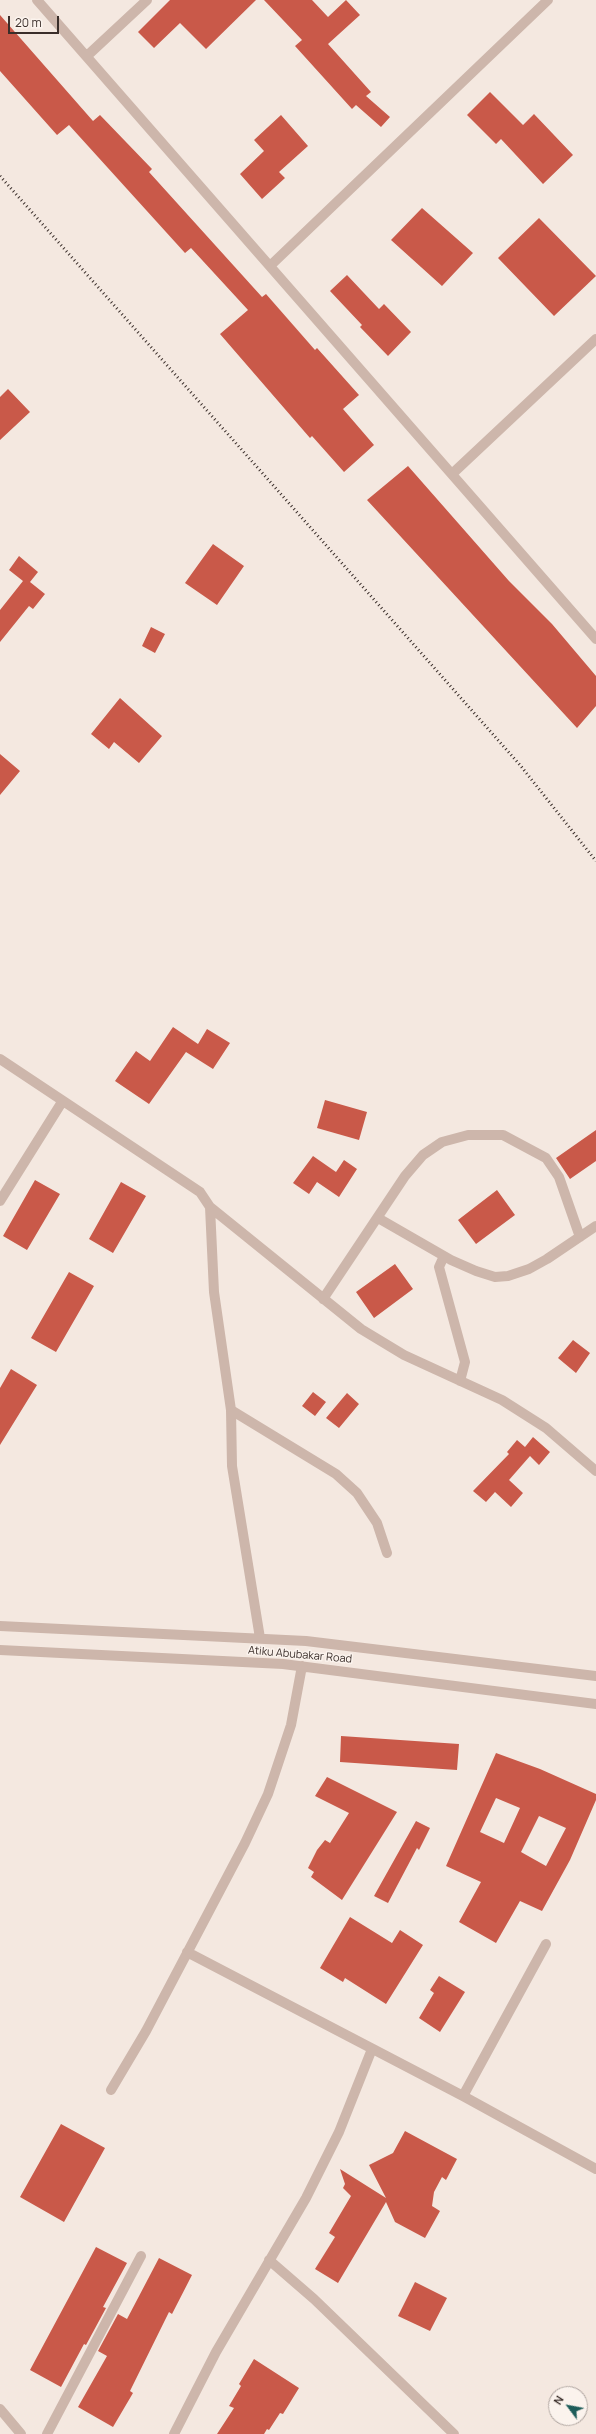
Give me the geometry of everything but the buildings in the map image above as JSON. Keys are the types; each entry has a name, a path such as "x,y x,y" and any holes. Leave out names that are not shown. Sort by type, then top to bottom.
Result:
{"street":[{"path":"38,0 596,639"},
{"path":"88,56 147,0"},
{"path":"271,265 548,0"},
{"path":"452,474 596,340"},
{"path":"0,1060 200,1192 210,1207 323,1300 361,1329 404,1355 502,1400 546,1428 596,1471"},
{"path":"0,1202 62,1102"},
{"path":"323,1300 405,1176 424,1155 442,1142 468,1135 503,1135 546,1158 559,1177 580,1237"},
{"path":"210,1207 214,1292 230,1410 232,1466 260,1638"},
{"path":"378,1218 444,1256 476,1271 495,1277 508,1276 547,1259 596,1226"},
{"path":"444,1256 439,1267 465,1362 460,1381"},
{"path":"230,1410 282,1443 336,1474 357,1493 377,1523 387,1553"},
{"path":"0,1626 260,1638 363,1647 596,1676"},
{"name":"Atiku Abubakar Road","path":"0,1650 302,1666 596,1704"},
{"path":"111,2090 146,2031 246,1843 268,1794 291,1725 302,1666"},
{"path":"463,2096 546,1944"},
{"path":"187,1952 463,2096 596,2169"},
{"path":"174,2434 216,2352 306,2198 339,2132 372,2049"},
{"path":"47,2434 141,2256"},
{"path":"269,2260 314,2299 454,2434"},
{"path":"0,2409 21,2434"}],"railway":[{"path":"0,176 520,765 596,861"}]}
